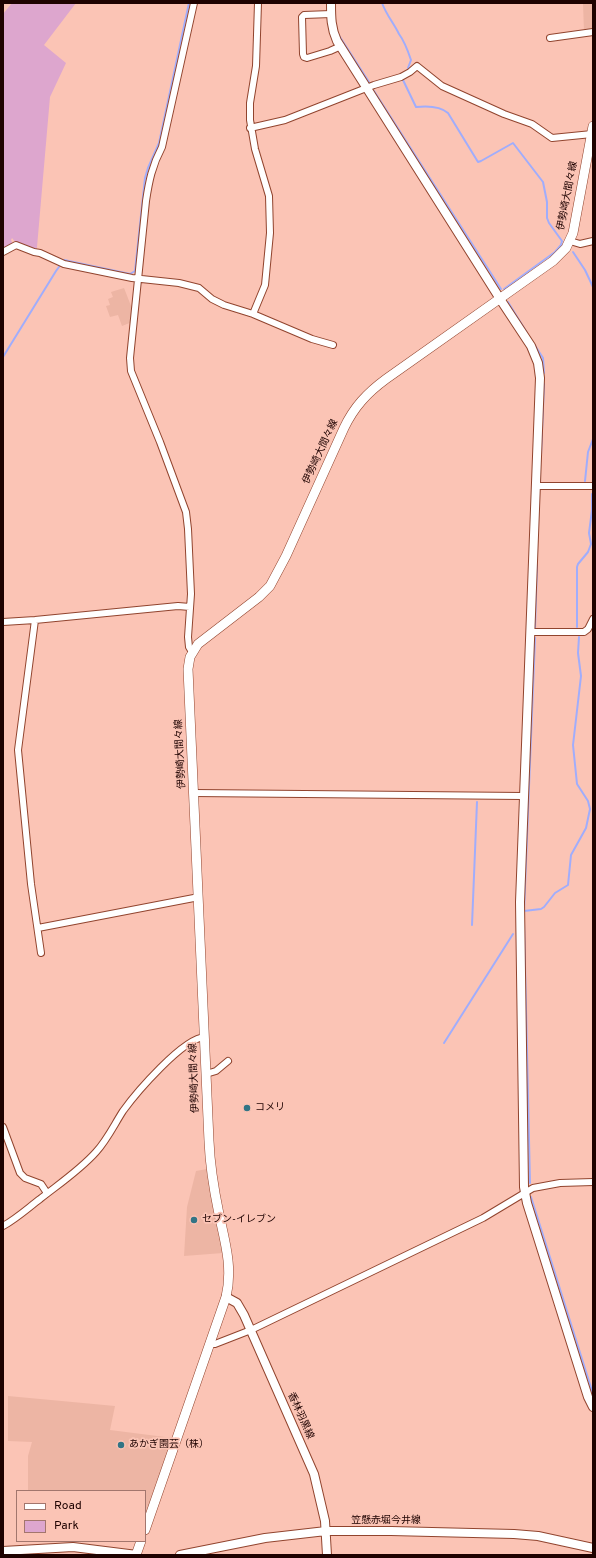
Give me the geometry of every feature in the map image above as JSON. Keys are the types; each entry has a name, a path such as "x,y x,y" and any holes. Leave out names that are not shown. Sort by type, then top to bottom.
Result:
{"main road":[{"name":"伊勢崎大間々線","path":"146,1527 188,1410 226,1297 229,1282 229,1262 213,1180 210,1156 188,669 190,657 192,652 205,638 259,598 270,586 286,556 344,428 352,412 362,399 386,379 500,299 564,251 570,241 589,168 592,130"},
{"path":"137,1555 141,1542"}],"street":[{"path":"192,652 189,648 188,637 191,594 186,512 130,365 136,291 150,176 162,147 194,3"},
{"path":"253,314 265,285 270,233 269,196 250,128 249,112 256,66 258,3"},
{"path":"331,3 333,33 531,346 538,363 540,378 523,796 520,917 525,1192 588,1397 593,1407"},
{"path":"331,14 304,15 302,17 303,54 304,57 307,58 341,46"},
{"path":"550,38 593,32"},
{"path":"250,128 285,120 401,76 410,72 417,66 442,86 504,114 532,124 552,138 592,130"},
{"path":"570,241 580,244 593,241"},
{"path":"3,252 16,245 34,252 40,252 64,264 138,279 178,283 199,288 212,299 224,305 253,314 312,339 333,345"},
{"path":"535,486 593,486"},
{"path":"3,622 178,606 190,607"},
{"path":"530,632 584,632 593,619"},
{"path":"35,620 18,750 41,954"},
{"path":"194,793 523,796"},
{"path":"38,928 199,897"},
{"path":"3,1226 82,1166 97,1151 131,1100 167,1062 191,1042 199,1037 205,1036"},
{"path":"206,1074 216,1071 228,1061"},
{"path":"3,1127 20,1173 25,1178 41,1184 47,1193"},
{"path":"209,1344 214,1345 251,1330 483,1218 533,1188 548,1185 593,1182"},
{"name":"香林羽黒線","path":"226,1297 234,1300 241,1308 314,1474 323,1509 327,1555"},
{"name":"笠懸赤堀今井線","path":"180,1555 265,1538 326,1531 514,1534 538,1536 593,1548"},
{"path":"3,1551 73,1547 137,1555"}],"shaded area":[{"path":"583,3 593,3 593,30 584,32"},
{"path":"124,288 133,311 132,322 122,326 118,315 110,317 106,306 110,305 108,299 113,297 111,292"},
{"path":"207,1169 223,1253 184,1256 187,1207 196,1171"},
{"path":"8,1396 115,1406 110,1430 173,1438 146,1511 146,1490 28,1490 28,1456 32,1442 8,1441"}],"green space":[{"path":"12,3 76,3 44,45 66,63 50,97 36,250 17,244 12,238 11,240 13,245 3,250 3,14"}],"waterway":[{"path":"3,357 64,260 130,274 135,271 145,178 159,143 189,3"},
{"path":"335,3 335,14"},
{"path":"382,3 403,40 411,60 408,68"},
{"path":"338,34 369,82"},
{"path":"403,80 416,107 437,108 448,113 478,162 513,143 543,182 547,202 547,218 562,241 561,245 555,252 504,289"},
{"path":"374,91 501,289"},
{"path":"573,252 585,270 593,287"},
{"path":"508,302 527,333"},
{"path":"534,344 543,358 544,373"},
{"path":"541,455 544,384"},
{"path":"585,481 588,452 593,439"},
{"path":"577,627 577,567 588,552 591,544 589,533 592,510 592,494"},
{"path":"535,628 537,565"},
{"path":"535,638 524,911 541,909 555,893 568,885 571,855 586,828 590,809 588,801 577,784 573,745 581,676 578,653 579,637"},
{"path":"472,925 477,802"},
{"path":"524,922 530,1183"},
{"path":"444,1043 513,934"},
{"path":"531,1197 593,1394"}],"place":[{"name":"コメリ","path":"247,1108"},
{"name":"セブン-イレブン","path":"194,1220"},
{"name":"あかぎ園芸（株）","path":"121,1445"}]}
